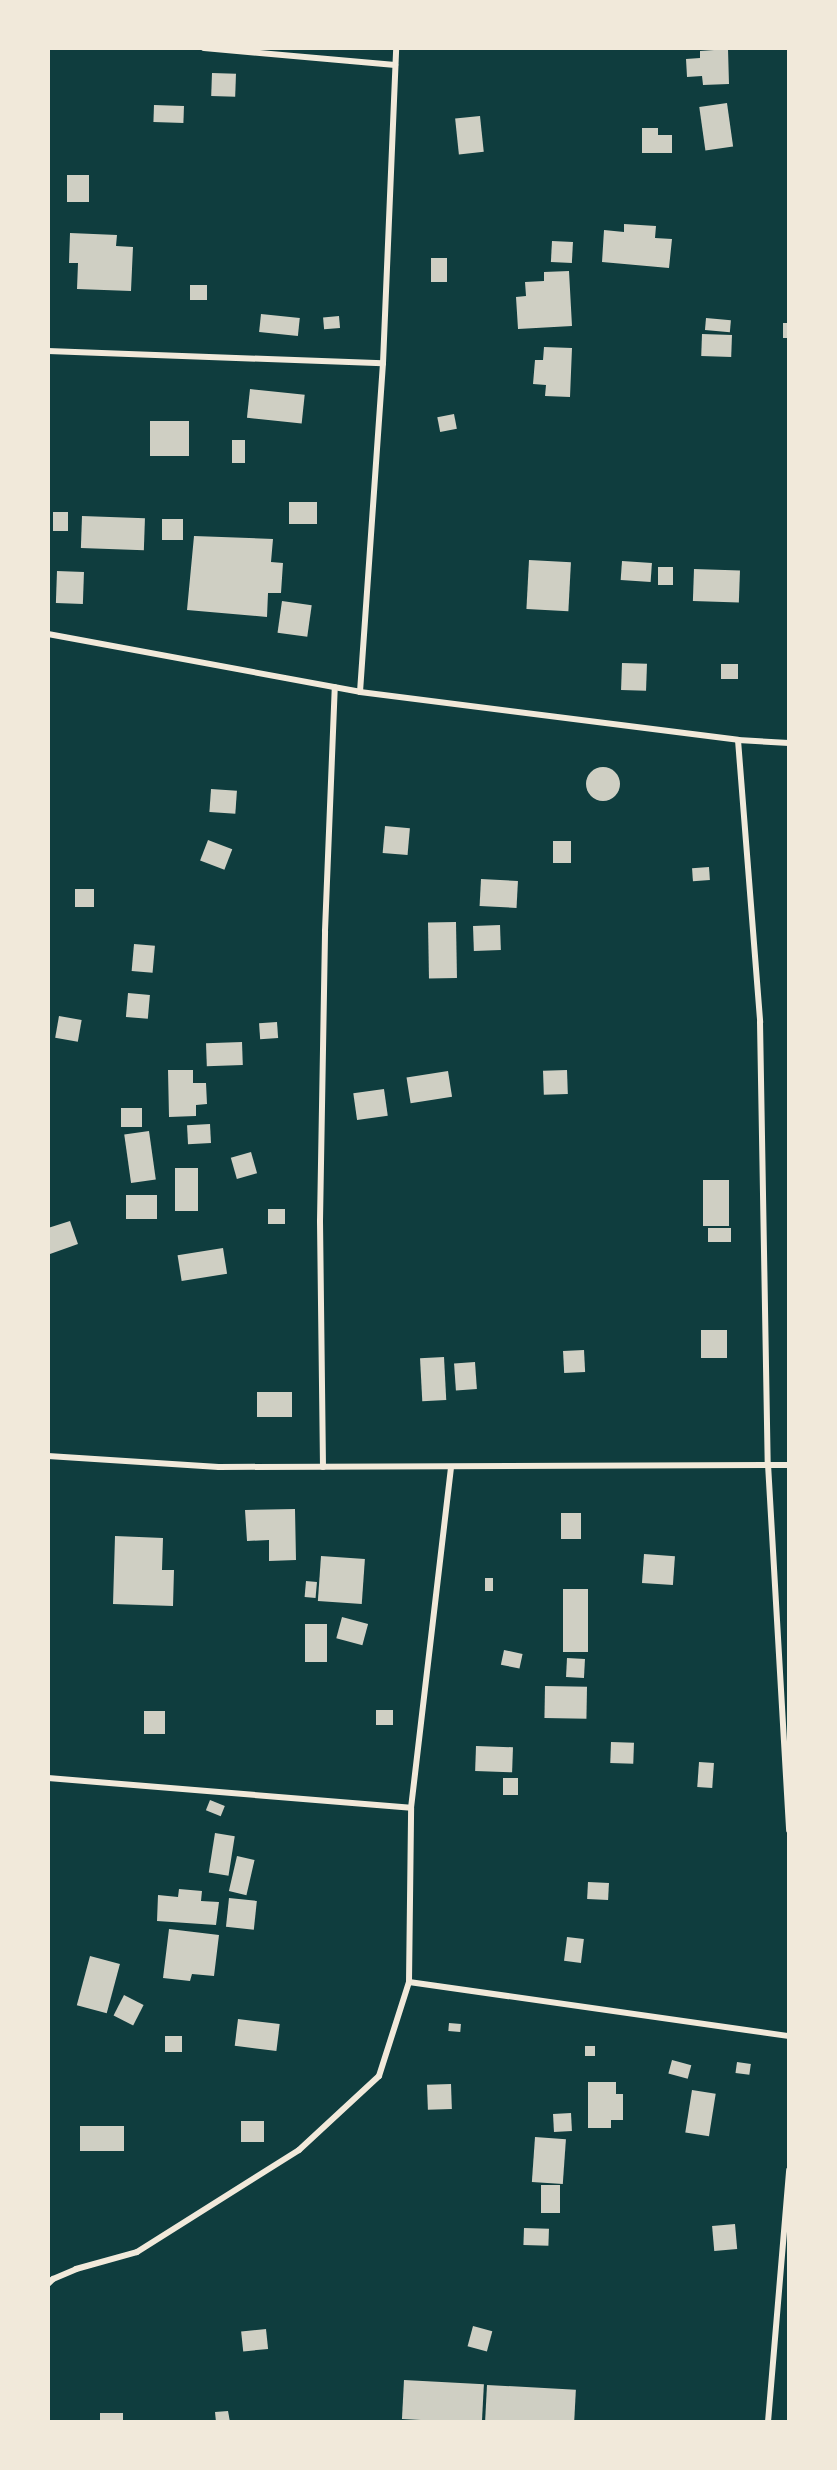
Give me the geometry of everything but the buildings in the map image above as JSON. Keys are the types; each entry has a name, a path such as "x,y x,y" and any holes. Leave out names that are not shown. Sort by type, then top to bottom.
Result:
{"street":[{"path":"204,48 395,65"},
{"path":"360,692 382,363 396,48"},
{"path":"48,351 382,363"},
{"path":"48,634 360,692 738,740 789,743"},
{"path":"323,1467 321,1198 325,931 335,687"},
{"path":"738,740 760,1022 768,1464 789,1830"},
{"path":"48,1456 219,1467 789,1465"},
{"path":"48,2284 53,2279 76,2269 137,2252 299,2150 379,2076 410,1982 411,1808 451,1467"},
{"path":"48,1778 411,1808"},
{"path":"410,1982 789,2036"},
{"path":"768,2422 789,2170"}]}
